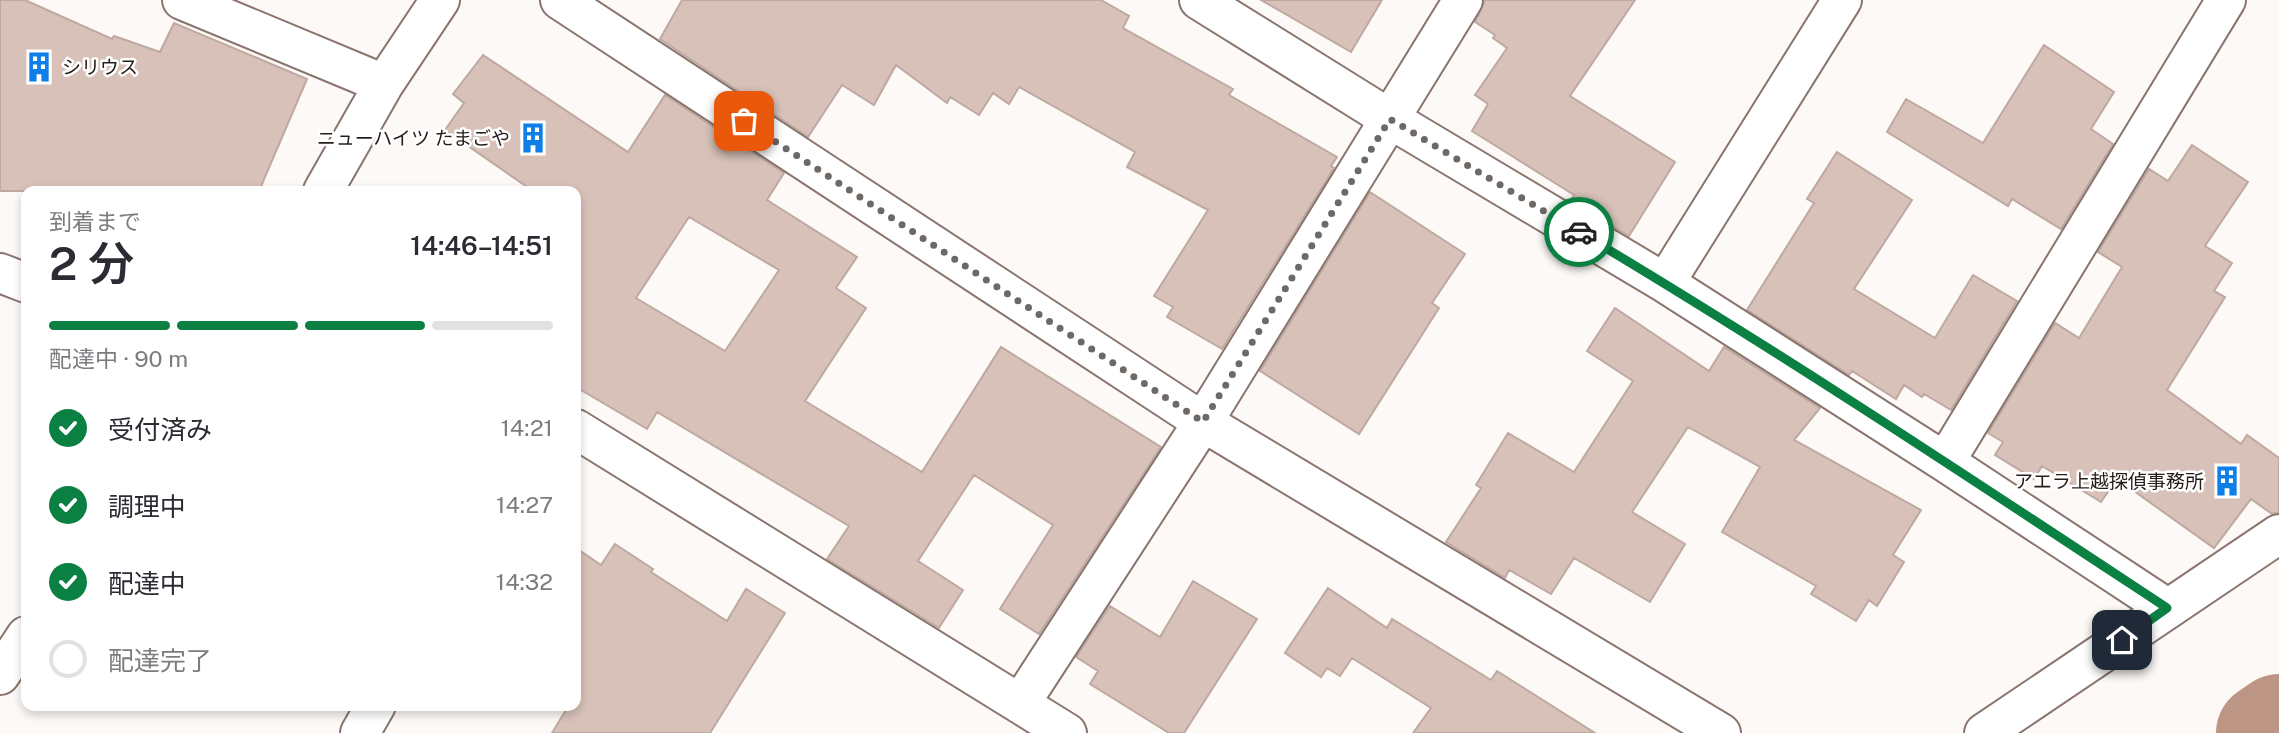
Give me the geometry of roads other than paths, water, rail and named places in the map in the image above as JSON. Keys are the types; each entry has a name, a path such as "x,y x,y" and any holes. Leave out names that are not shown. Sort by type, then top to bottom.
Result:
{"street":[{"path":"182,0 384,84"},
{"path":"326,186 384,84 440,0"},
{"path":"560,0 1203,422 1721,733"},
{"path":"1199,0 1390,119 1665,283 2167,608"},
{"path":"1020,704 1203,422 1463,0"},
{"path":"1665,283 1842,0"},
{"path":"1945,462 2226,0"},
{"path":"0,273 21,281"},
{"path":"581,432 1067,733"},
{"path":"1984,733 2279,534"},
{"path":"360,733 373,711"}],"waterway":[{"path":"2266,733 2279,724"}],"place":[{"name":"シリウス","path":"39,67"},
{"name":"ニューハイツ たまごや","path":"533,138"},
{"name":"アエラ上越探偵事務所","path":"2227,481"}]}
